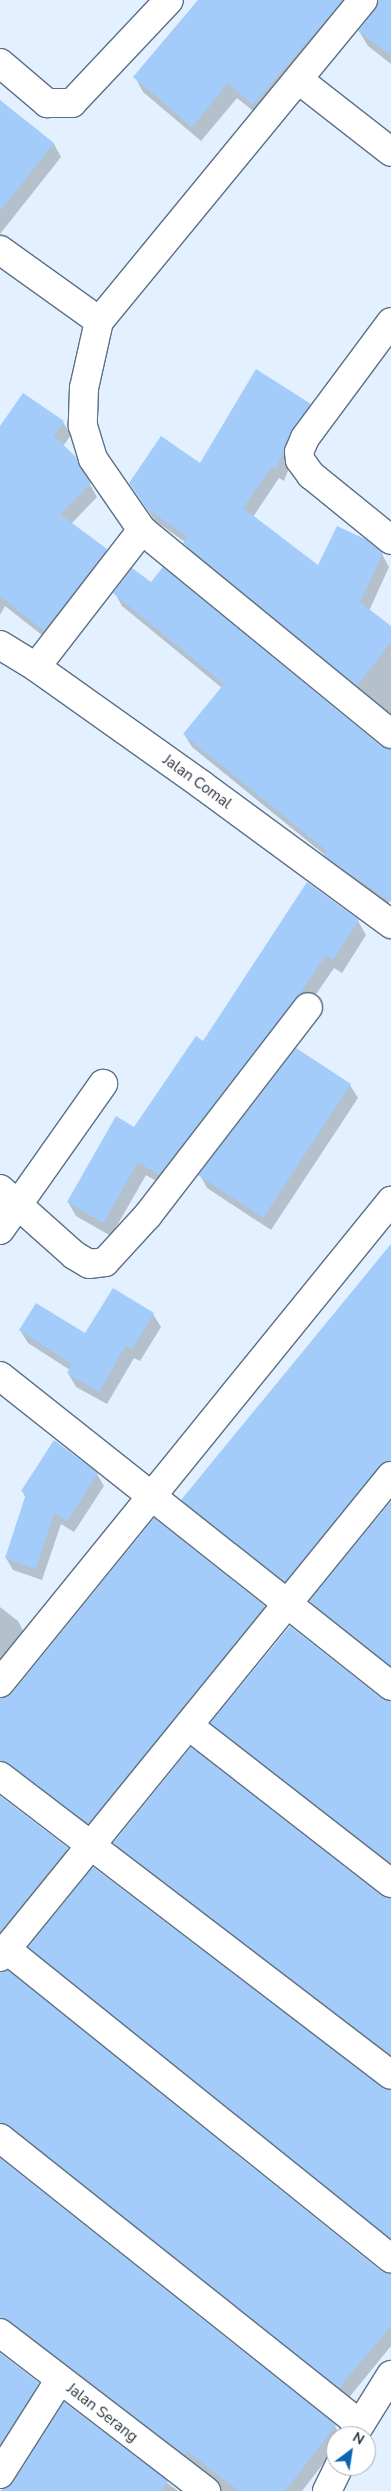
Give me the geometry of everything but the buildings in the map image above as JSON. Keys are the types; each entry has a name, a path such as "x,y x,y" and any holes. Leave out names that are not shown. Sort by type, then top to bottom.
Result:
{"street":[{"path":"0,63 47,103 72,104 169,0"},
{"path":"363,0 99,321 84,388 83,426 93,459 142,530 391,734"},
{"path":"299,80 391,152"},
{"path":"0,250 99,321"},
{"path":"386,339 304,438 299,452 300,460 311,474 391,540"},
{"path":"36,667 142,530"},
{"name":"Jalan Comal","path":"0,645 36,667 391,924"},
{"path":"9,1196 78,1258 89,1264 105,1262 148,1215 308,1007"},
{"path":"0,1230 9,1196 103,1084"},
{"path":"0,1682 391,1201"},
{"path":"3,1384 391,1686"},
{"path":"388,1486 288,1604 3,1953 391,2259"},
{"path":"189,1726 391,1883"},
{"path":"0,1776 391,2075"},
{"path":"0,2138 351,2426"},
{"name":"Jalan Serang","path":"0,2333 60,2381 171,2482 206,2491"},
{"path":"359,2426 391,2375"},
{"path":"0,2474 60,2381"},
{"path":"327,2491 334,2476"}]}
